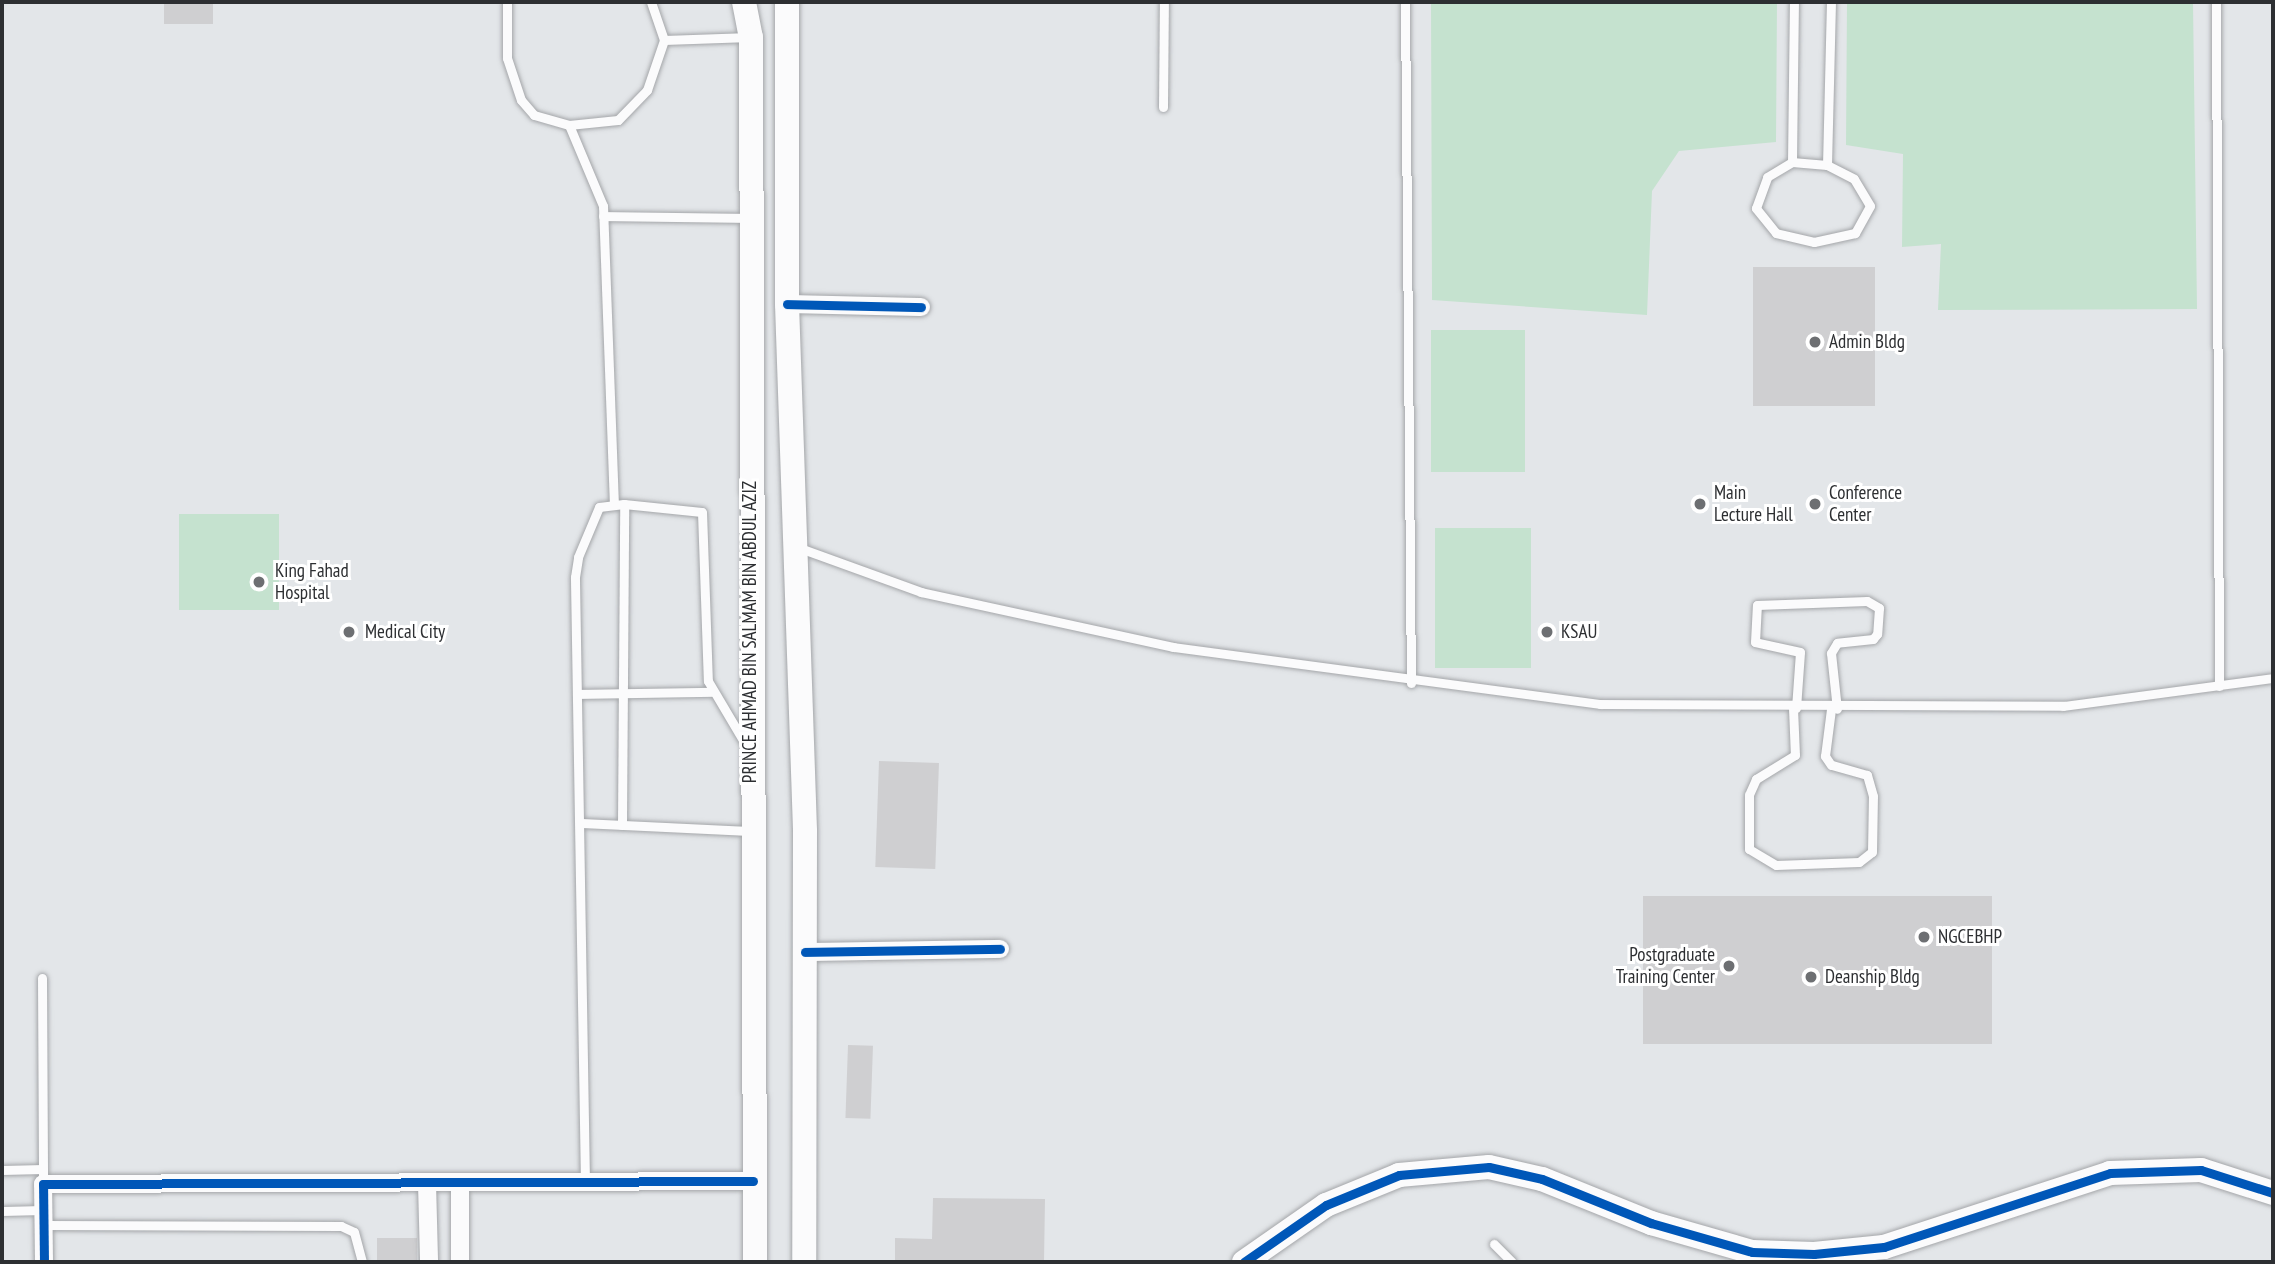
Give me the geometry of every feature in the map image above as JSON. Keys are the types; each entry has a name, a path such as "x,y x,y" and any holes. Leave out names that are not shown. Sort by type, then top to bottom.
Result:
{"main road":[{"name":"PRINCE AHMAD BIN SALMAM BIN ABDUL AZIZ","path":"744,2 751,37 748,218 750,831 755,1262"},
{"path":"788,2 787,304 805,952 804,1262"},
{"path":"748,218 789,218"},
{"path":"1244,1262 1326,1205 1399,1175 1489,1167 1542,1179 1651,1223 1752,1252 1814,1254 1884,1247 2110,1173 2201,1170 2273,1193"}],"street":[{"path":"787,304 921,307"},
{"path":"805,952 1000,949"},
{"path":"44,1262 43,1177 460,1185 753,1181"},
{"path":"427,1183 429,1262"},
{"path":"460,1185 460,1262"}],"lane":[{"path":"507,2 507,58 521,100 534,115 569,125 618,120 647,90 664,40 650,2"},
{"path":"1163,107 1164,2"},
{"path":"1405,2 1411,682"},
{"path":"1792,162 1794,2"},
{"path":"1827,165 1831,2"},
{"path":"2216,2 2220,686"},
{"path":"664,40 751,37"},
{"path":"569,125 603,216 619,504 622,825"},
{"path":"1792,162 1827,165 1854,179 1870,206 1855,233 1814,242 1776,233 1756,208 1767,177 1792,162"},
{"path":"603,216 748,218"},
{"path":"585,1182 578,557 593,514 619,504 702,512 711,692 751,754"},
{"path":"792,545 921,592 1173,647 1411,682 1600,704 1834,709 2063,706 2273,678"},
{"path":"1867,601 1879,608 1877,634 1873,639 1837,643 1831,653 1834,709 1825,756 1831,765 1860,771 1869,780 1872,852 1859,862 1776,865 1749,849 1749,795 1756,779 1795,755 1795,708 1800,652 1755,642 1757,606 1867,601"},
{"path":"579,694 711,692"},
{"path":"581,823 750,831"},
{"path":"2,1170 43,1177 42,978"},
{"path":"2,1211 43,1218 341,1226 354,1232 362,1262"},
{"path":"1494,1244 1513,1262"}],"green space":[{"path":"1431,2 1777,2 1776,142 1679,151 1652,191 1647,315 1432,300"},
{"path":"1847,2 2193,2 2197,309 1938,310 1941,244 1902,247 1903,154 1846,145"},
{"path":"1431,330 1525,330 1525,472 1431,472"},
{"path":"179,514 279,514 279,610 179,610"},
{"path":"1435,528 1531,528 1531,668 1435,668"}],"building":[{"path":"164,2 213,2 213,24 164,24"},
{"path":"1753,267 1875,267 1875,406 1753,406"},
{"path":"879,761 939,763 935,869 875,867"},
{"path":"1643,896 1992,896 1992,1044 1643,1044"},
{"path":"848,1045 873,1046 870,1119 845,1118"},
{"path":"933,1198 1045,1199 1044,1262 895,1262 895,1238 932,1239"},
{"path":"377,1238 417,1238 417,1262 377,1262"}],"cycle path":[{"path":"787,304 921,307"},
{"path":"805,952 1000,949"},
{"path":"1244,1262 1326,1205 1399,1175 1489,1167 1542,1179 1651,1223 1752,1252 1814,1254 1884,1247 2110,1173 2201,1170 2273,1193"},
{"path":"44,1262 43,1184 753,1181"}],"place":[{"name":"Admin Bldg","path":"1815,342"},
{"name":"Main Lecture Hall","path":"1700,504"},
{"name":"Conference Center","path":"1815,504"},
{"name":"King Fahad Hospital","path":"259,582"},
{"name":"Medical City","path":"349,632"},
{"name":"KSAU","path":"1547,632"},
{"name":"NGCEBHP","path":"1924,937"},
{"name":"Postgraduate Training Center","path":"1729,966"},
{"name":"Deanship Bldg","path":"1811,977"}]}
